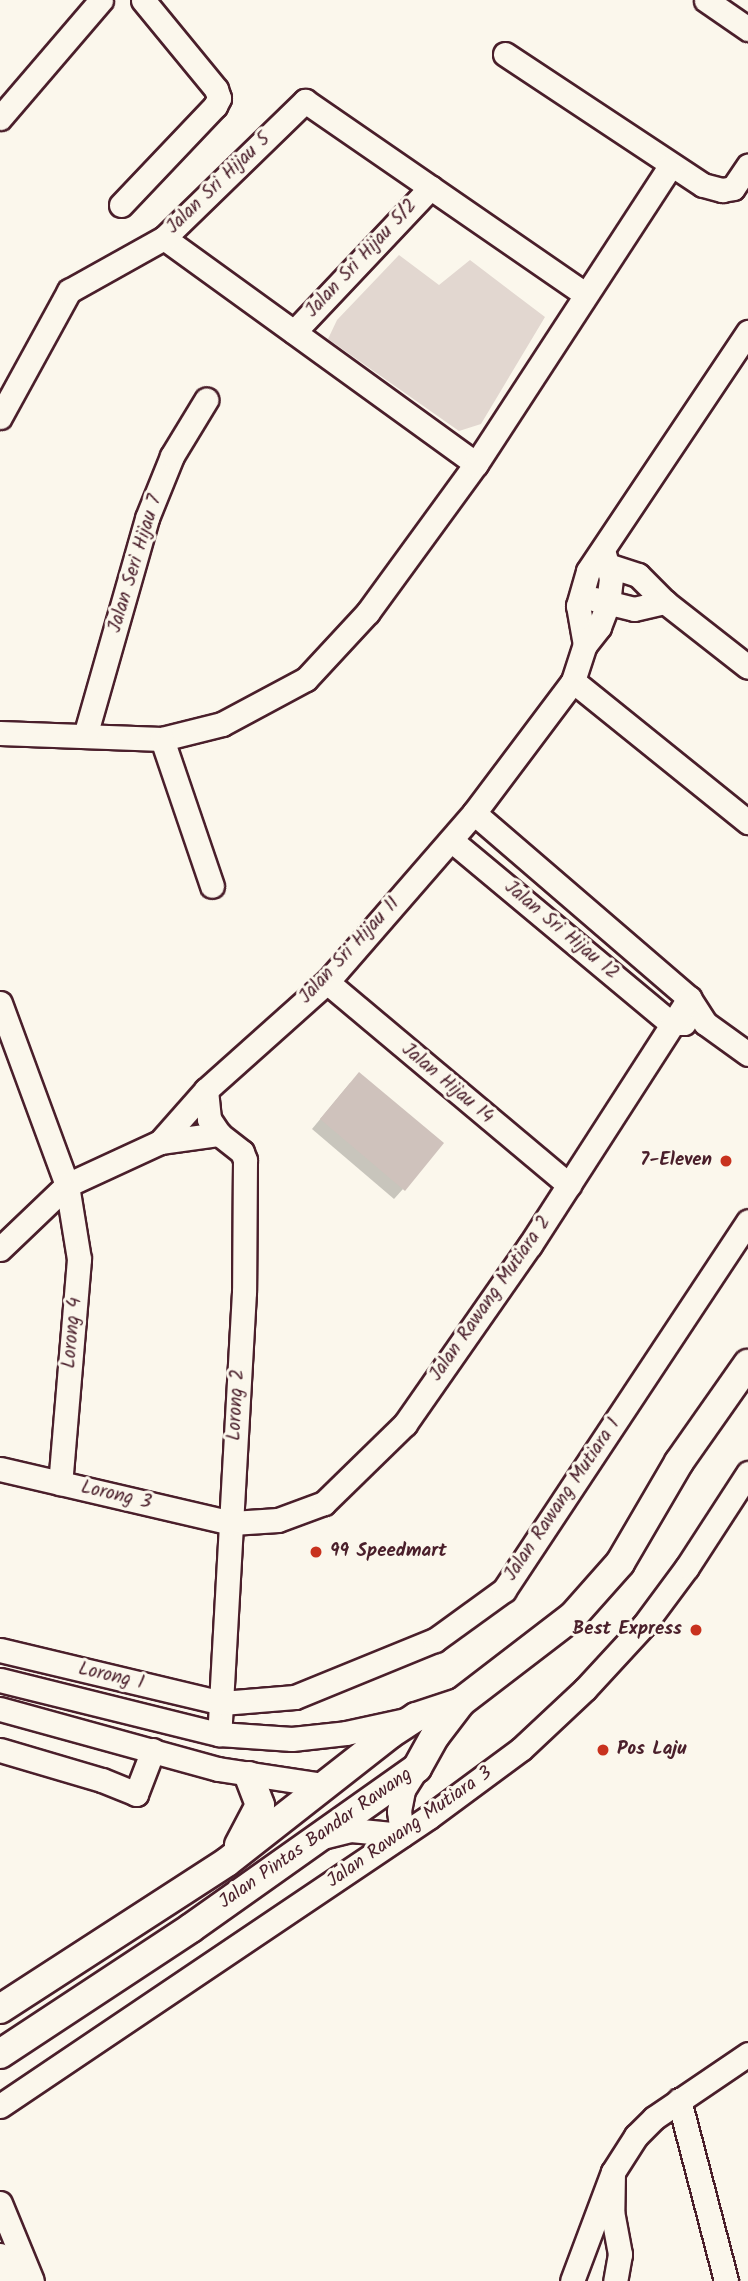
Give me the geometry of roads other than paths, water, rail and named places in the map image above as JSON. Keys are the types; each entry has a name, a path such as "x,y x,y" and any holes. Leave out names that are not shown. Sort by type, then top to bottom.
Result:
{"main road":[{"name":"Jalan Pintas Bandar Rawang","path":"0,2054 417,1768 426,1726 573,1616 620,1563 679,1462 748,1364"},
{"path":"322,1786 347,1781 367,1772 412,1741 426,1726"},
{"path":"228,1862 258,1813 259,1795 249,1776"},
{"name":"Jalan Pintas Bandar Rawang","path":"0,2009 228,1862 322,1786"}],"street":[{"path":"4,103 101,0"},
{"path":"121,205 215,106 219,98 216,89 143,0"},
{"path":"706,0 748,29"},
{"path":"505,54 670,166 703,185 722,190 733,188 748,166"},
{"name":"Jalan Sri Hijau 5","path":"0,417 69,291 164,238 306,101 430,187"},
{"path":"0,733 162,738 222,724 306,679 368,612 476,464 670,166"},
{"path":"430,187 585,294"},
{"name":"Jalan Sri Hijau 5/2","path":"293,331 430,187"},
{"path":"164,238 476,464"},
{"path":"584,645 578,618 579,595 748,332"},
{"name":"Jalan Seri Hijau 7","path":"85,736 147,518 172,456 206,400"},
{"path":"602,559 638,575 665,602 748,667"},
{"path":"584,645 598,627 608,603 602,559"},
{"path":"579,595 634,609 665,602"},
{"name":"Jalan Sri Hijau 11","path":"160,1142 206,1090 327,982 451,840 573,681 584,645"},
{"path":"573,681 748,822"},
{"path":"162,738 212,886"},
{"name":"Jalan Sri Hijau 12","path":"474,813 689,999 705,1023"},
{"name":"Jalan Sri Hijau 12","path":"451,840 671,1023"},
{"name":"Jalan Hijau 14","path":"327,982 569,1185"},
{"name":"Jalan Rawang Mutiara 2","path":"232,1523 278,1520 324,1503 405,1424 569,1185 671,1023 689,999"},
{"path":"2,1015 67,1185"},
{"path":"671,1023 705,1023 748,1054"},
{"name":"Lorong 2","path":"206,1090 209,1119 219,1134 242,1152 245,1160 244,1292 219,1734"},
{"name":"Jalan Sri Hijau 11","path":"0,1249 67,1185 160,1142 219,1134"},
{"name":"Lorong 4","path":"60,1483 79,1259 67,1185"},
{"name":"Jalan Rawang Mutiara 1","path":"222,1703 295,1697 435,1640 504,1590 748,1222"},
{"name":"Lorong 3","path":"0,1469 232,1523"},
{"name":"Jalan Rawang Mutiara 3","path":"0,2106 402,1835 521,1749 585,1689 644,1625 687,1567 748,1473"},
{"name":"Lorong 1","path":"0,1650 222,1703"},
{"path":"0,1680 219,1734 292,1739 426,1726"},
{"path":"0,1709 249,1776 322,1786"},
{"path":"183,1758 201,1750 219,1734"},
{"path":"219,1734 249,1776"},
{"path":"0,1751 102,1780 136,1794 153,1750"},
{"path":"320,1837 351,1830 402,1835 399,1811 403,1790 417,1768"},
{"path":"572,2281 613,2172 636,2136 679,2100 748,2054"},
{"path":"679,2100 726,2281"},
{"path":"613,2172 612,2211 620,2254 615,2281"},
{"path":"0,2203 32,2281"},
{"path":"0,2255 10,2281"}],"place":[{"name":"7-Eleven","path":"726,1161"},
{"name":"99 Speedmart","path":"316,1552"},
{"name":"Best Express","path":"696,1630"},
{"name":"Pos Laju","path":"603,1750"}]}
